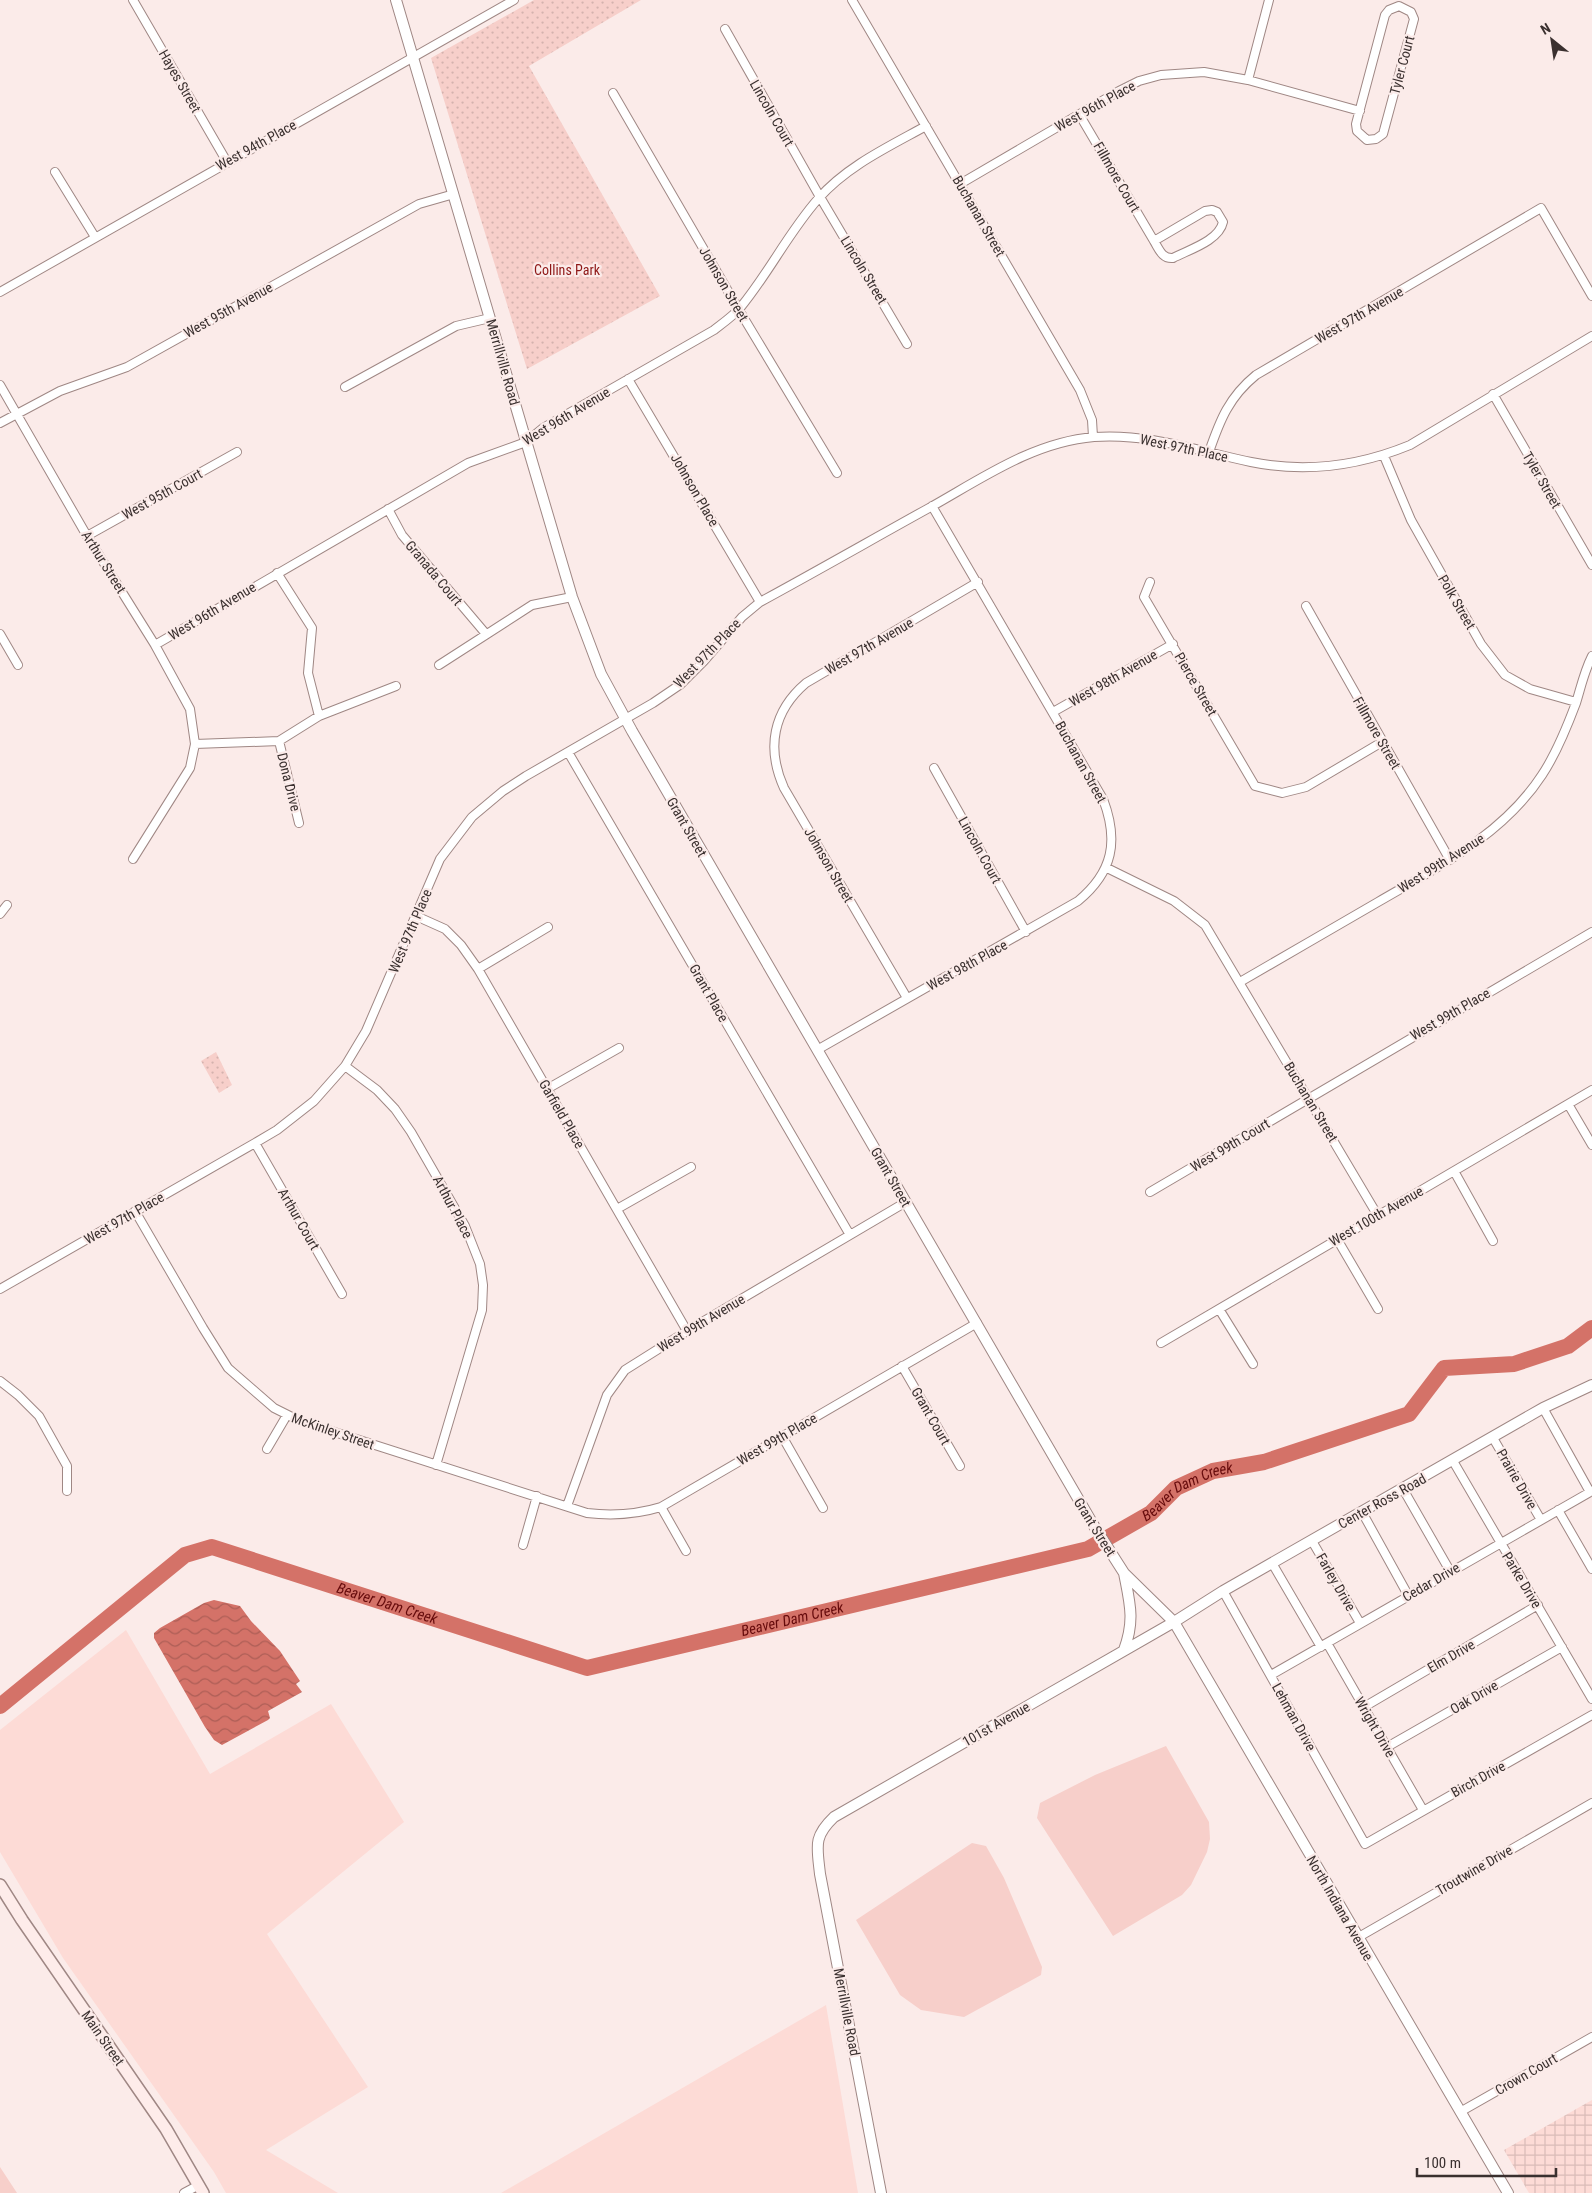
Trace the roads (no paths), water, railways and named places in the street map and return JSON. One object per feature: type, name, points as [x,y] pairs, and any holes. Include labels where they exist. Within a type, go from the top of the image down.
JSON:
[{"type":"main road","name":"Main Street","points":[[0,1885],[166,2129],[201,2189]]},
{"type":"street","name":"Hayes Street","points":[[133,0],[227,162]]},
{"type":"street","name":"Merrillville Road","points":[[396,0],[572,597],[601,674],[625,719]]},
{"type":"street","name":"West 94th Place","points":[[0,292],[514,0]]},
{"type":"street","name":"Buchanan Street","points":[[852,0],[1080,390],[1092,420],[1093,437]]},
{"type":"street","points":[[1248,80],[1269,0]]},
{"type":"street","name":"Tyler Court","points":[[1399,6],[1406,8],[1411,12],[1414,20],[1383,134],[1376,139],[1367,140],[1357,131],[1356,124],[1360,111],[1385,15],[1390,10],[1399,6]]},
{"type":"street","name":"Lincoln Court","points":[[725,30],[820,197]]},
{"type":"street","name":"West 96th Place","points":[[960,184],[1120,91],[1139,81],[1161,75],[1204,72],[1248,80],[1360,111]]},
{"type":"street","name":"Johnson Street","points":[[613,93],[739,310],[837,473]]},
{"type":"street","name":"Fillmore Court","points":[[1079,114],[1162,255],[1167,259],[1173,258],[1216,234],[1222,228],[1223,222],[1218,212],[1206,211],[1154,241]]},
{"type":"street","name":"West 96th Avenue","points":[[155,645],[468,463],[526,442],[543,428],[714,330],[739,310],[762,279],[787,238],[820,197],[852,168],[926,126]]},
{"type":"street","points":[[56,172],[95,237]]},
{"type":"street","name":"West 95th Avenue","points":[[0,423],[60,391],[127,367],[419,204],[454,194]]},
{"type":"street","name":"Lincoln Street","points":[[820,197],[907,344]]},
{"type":"street","name":"West 97th Avenue","points":[[1209,452],[1217,427],[1228,405],[1241,388],[1256,375],[1541,208],[1592,296]]},
{"type":"street","points":[[345,388],[456,326],[490,318]]},
{"type":"street","name":"West 97th Place","points":[[0,1289],[277,1130],[314,1101],[345,1066],[366,1030],[440,859],[472,817],[503,791],[680,684],[704,661],[742,617],[760,602],[1023,455],[1047,446],[1093,437],[1123,436],[1157,440],[1252,463],[1290,468],[1331,467],[1384,456],[1410,445],[1492,394],[1592,336]]},
{"type":"street","name":"Johnson Place","points":[[628,379],[760,602]]},
{"type":"street","name":"Arthur Street","points":[[0,385],[87,536],[155,645],[190,709],[195,744]]},
{"type":"street","name":"Tyler Street","points":[[1492,394],[1592,565]]},
{"type":"street","name":"West 95th Court","points":[[87,536],[236,452]]},
{"type":"street","name":"Polk Street","points":[[1384,456],[1411,520],[1481,644],[1505,675],[1530,689],[1576,702]]},
{"type":"street","name":"Buchanan Street","points":[[932,506],[1103,798],[1110,816],[1112,838],[1107,868],[1174,901],[1205,925],[1378,1216]]},
{"type":"street","name":"Granada Court","points":[[388,509],[402,535],[486,634]]},
{"type":"street","points":[[276,573],[312,628],[308,673],[319,716]]},
{"type":"street","name":"West 97th Avenue","points":[[777,726],[784,707],[793,694],[806,683],[978,582]]},
{"type":"street","name":"Pierce Street","points":[[1150,582],[1144,597],[1255,786],[1282,793],[1306,787],[1382,742]]},
{"type":"street","points":[[440,665],[532,605],[572,597]]},
{"type":"street","name":"Fillmore Street","points":[[1306,606],[1450,860]]},
{"type":"street","points":[[0,634],[18,665]]},
{"type":"street","name":"West 98th Avenue","points":[[1053,712],[1173,644]]},
{"type":"street","name":"West 99th Avenue","points":[[1240,982],[1450,860],[1487,834],[1518,807],[1542,774],[1576,702],[1584,672],[1592,656]]},
{"type":"street","points":[[133,859],[190,768],[195,744],[279,741],[319,716],[396,686]]},
{"type":"street","name":"Grant Street","points":[[625,719],[1109,1551],[1124,1573],[1174,1622]]},
{"type":"street","name":"Johnson Street","points":[[777,726],[774,752],[775,765],[784,788],[908,998]]},
{"type":"street","name":"Dona Drive","points":[[279,741],[300,824]]},
{"type":"street","name":"Grant Place","points":[[568,752],[850,1235]]},
{"type":"street","name":"Lincoln Court","points":[[934,768],[1026,932]]},
{"type":"street","name":"West 98th Place","points":[[818,1050],[1078,901],[1093,889],[1107,868]]},
{"type":"street","points":[[0,914],[7,905]]},
{"type":"street","name":"Garfield Place","points":[[416,916],[445,929],[461,944],[478,969],[687,1331]]},
{"type":"street","points":[[478,969],[548,927]]},
{"type":"street","name":"West 99th Place","points":[[1309,1098],[1592,932]]},
{"type":"street","points":[[547,1090],[619,1048]]},
{"type":"street","name":"Arthur Place","points":[[345,1066],[377,1090],[395,1109],[411,1132],[465,1226],[480,1264],[483,1285],[482,1310],[436,1465]]},
{"type":"street","name":"West 100th Avenue","points":[[1161,1343],[1592,1090]]},
{"type":"street","name":"West 99th Court","points":[[1150,1192],[1309,1098]]},
{"type":"street","points":[[1568,1104],[1592,1145]]},
{"type":"street","name":"Arthur Court","points":[[255,1143],[342,1294]]},
{"type":"street","points":[[617,1209],[691,1167]]},
{"type":"street","points":[[1454,1171],[1493,1241]]},
{"type":"street","name":"West 99th Avenue","points":[[567,1506],[607,1395],[625,1370],[687,1331],[906,1202]]},
{"type":"street","name":"McKinley Street","points":[[135,1211],[202,1328],[228,1368],[274,1408],[286,1415],[567,1506]]},
{"type":"street","points":[[1337,1240],[1378,1309]]},
{"type":"street","points":[[1219,1309],[1253,1364]]},
{"type":"street","name":"West 99th Place","points":[[567,1506],[587,1513],[611,1516],[640,1513],[661,1506],[977,1323]]},
{"type":"street","name":"Grant Court","points":[[902,1366],[960,1466]]},
{"type":"street","points":[[0,1381],[24,1400],[39,1416],[67,1466],[67,1491]]},
{"type":"street","name":"Center Ross Road","points":[[1174,1622],[1223,1591],[1543,1408],[1592,1385]]},
{"type":"street","points":[[1543,1408],[1591,1492]]},
{"type":"street","points":[[268,1449],[286,1415]]},
{"type":"street","points":[[782,1436],[823,1508]]},
{"type":"street","name":"Prairie Drive","points":[[1493,1438],[1541,1520]]},
{"type":"street","name":"Parke Drive","points":[[1453,1461],[1592,1699]]},
{"type":"street","points":[[1404,1489],[1450,1571]]},
{"type":"street","name":"Cedar Drive","points":[[1271,1675],[1591,1492]]},
{"type":"street","points":[[523,1545],[537,1496]]},
{"type":"street","points":[[661,1506],[686,1551]]},
{"type":"street","name":"Prairie Drive","points":[[1558,1510],[1592,1569]]},
{"type":"street","points":[[1362,1512],[1408,1595]]},
{"type":"street","name":"Farley Drive","points":[[1312,1541],[1360,1623]]},
{"type":"street","name":"Wright Drive","points":[[1272,1563],[1364,1707],[1423,1810]]},
{"type":"street","points":[[1124,1573],[1131,1610],[1131,1632],[1124,1650]]},
{"type":"street","name":"Lehman Drive","points":[[1223,1591],[1365,1844]]},
{"type":"street","name":"Elm Drive","points":[[1364,1707],[1538,1606]]},
{"type":"street","name":"101st Avenue","points":[[820,1830],[834,1817],[1174,1622]]},
{"type":"street","name":"North Indiana Avenue","points":[[1174,1622],[1357,1938],[1508,2193]]},
{"type":"street","name":"Oak Drive","points":[[1387,1747],[1562,1646]]},
{"type":"street","name":"Birch Drive","points":[[1365,1844],[1592,1715]]},
{"type":"street","name":"Troutwine Drive","points":[[1357,1938],[1592,1803]]},
{"type":"street","name":"Merrillville Road","points":[[820,1830],[817,1849],[820,1874],[881,2193]]},
{"type":"street","name":"Crown Court","points":[[1460,2112],[1592,2037]]},
{"type":"street","points":[[184,2193],[201,2189]]},
{"type":"water","points":[[214,1600],[240,1606],[251,1621],[280,1651],[300,1681],[296,1684],[302,1692],[268,1711],[270,1718],[268,1720],[222,1745],[214,1740],[205,1727],[154,1638],[154,1633],[160,1628],[204,1603]]},
{"type":"waterway","name":"Beaver Dam Creek","points":[[0,1706],[185,1555],[212,1547],[587,1668],[1088,1549],[1151,1513],[1176,1488],[1213,1471],[1264,1462],[1409,1414],[1444,1368],[1514,1364],[1568,1346],[1592,1328]]},
{"type":"park label","name":"Collins Park","points":[[567,270]]}]
